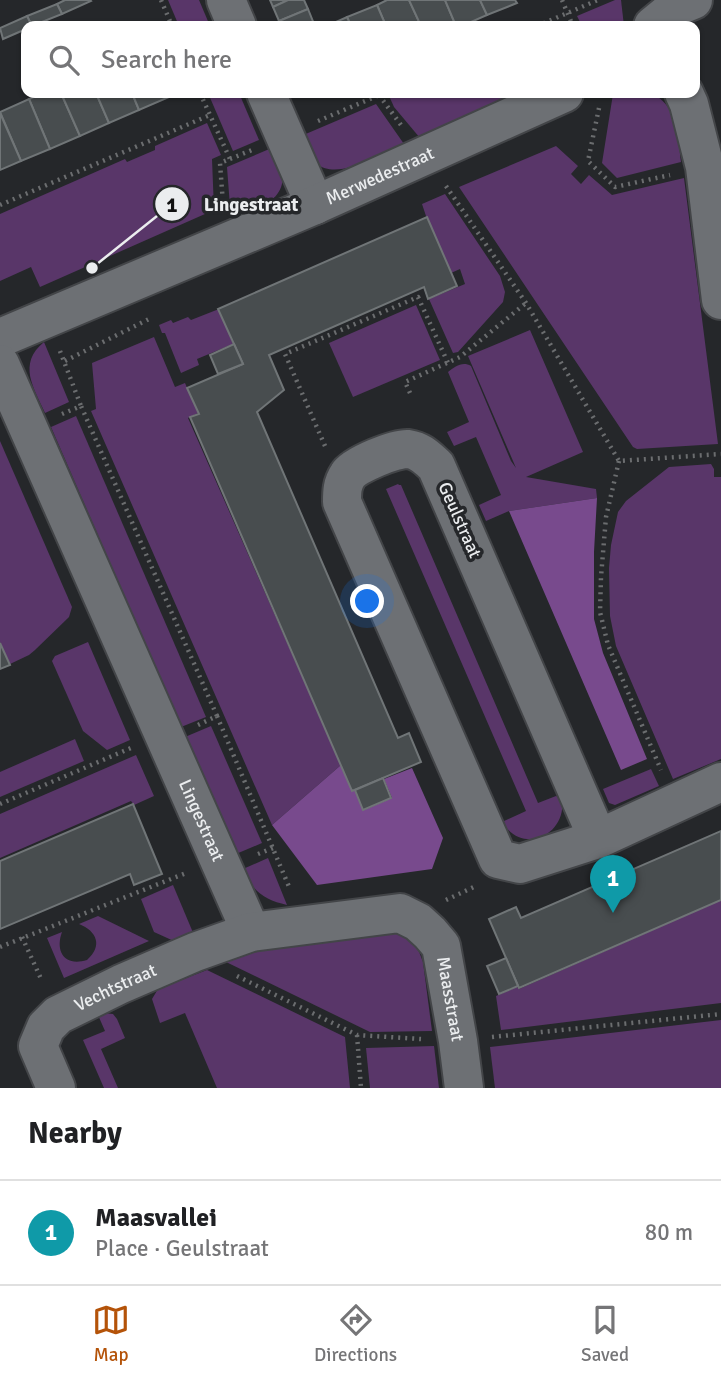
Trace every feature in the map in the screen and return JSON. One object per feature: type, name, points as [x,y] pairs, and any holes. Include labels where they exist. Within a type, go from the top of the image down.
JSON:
[{"type":"street","points":[[226,0],[235,21]]},
{"type":"street","points":[[639,0],[650,21]]},
{"type":"street","points":[[658,21],[676,7],[693,0]]},
{"type":"street","points":[[268,98],[315,205]]},
{"type":"street","name":"Merwedestraat","points":[[0,338],[315,205],[553,98]]},
{"type":"street","points":[[686,98],[705,167],[721,300]]},
{"type":"street","name":"Lingestraat","points":[[0,364],[251,932]]},
{"type":"street","name":"Geulstraat","points":[[349,472],[382,456],[405,449],[421,453],[436,466],[598,839]]},
{"type":"street","points":[[349,472],[342,488],[342,502],[498,859],[520,864],[598,839],[721,782]]},
{"type":"street","points":[[251,932],[400,913],[418,922]]},
{"type":"street","name":"Maasstraat","points":[[418,922],[441,946],[464,1088]]},
{"type":"street","name":"Vechtstraat","points":[[56,1088],[38,1046],[46,1027],[58,1014],[183,957],[251,932]]},
{"type":"path","points":[[161,0],[170,21]]},
{"type":"path","points":[[562,0],[571,21]]},
{"type":"path","points":[[549,21],[598,0]]},
{"type":"path","points":[[202,98],[230,159],[220,163],[225,243]]},
{"type":"path","points":[[381,98],[526,303],[619,461],[606,517],[600,612],[608,645],[675,803]]},
{"type":"path","points":[[601,101],[588,161],[615,187],[705,167]]},
{"type":"path","points":[[0,205],[210,115]]},
{"type":"path","points":[[349,472],[331,461],[285,354],[418,297],[448,363]]},
{"type":"path","points":[[410,393],[405,382],[460,357],[526,303]]},
{"type":"path","points":[[65,361],[156,315]]},
{"type":"path","points":[[29,430],[81,406],[217,716]]},
{"type":"path","points":[[619,461],[721,454]]},
{"type":"path","points":[[0,947],[202,866],[223,867],[273,848]]},
{"type":"path","points":[[418,922],[434,905],[463,894],[486,881],[498,859]]},
{"type":"path","points":[[22,937],[58,1014]]},
{"type":"path","points":[[357,1035],[361,1088]]},
{"type":"shaded area","points":[[168,0],[199,0],[208,21],[177,21]]},
{"type":"shaded area","points":[[621,0],[623,21],[580,21],[577,16]]},
{"type":"shaded area","points":[[210,98],[241,98],[259,140],[233,151]]},
{"type":"shaded area","points":[[390,98],[511,98],[420,138],[394,107]]},
{"type":"shaded area","points":[[612,98],[659,98],[666,104],[675,122],[681,162],[617,178],[602,163]]},
{"type":"shaded area","points":[[376,104],[404,144],[348,168],[326,168],[314,161],[301,136]]},
{"type":"shaded area","points":[[207,123],[221,155],[212,159],[214,210],[40,287],[31,267],[0,281],[0,214],[125,159],[127,162],[155,150],[155,146]]},
{"type":"shaded area","points":[[556,146],[578,166],[571,174],[581,184],[589,175],[612,195],[684,178],[718,444],[637,449],[633,447],[459,187]]},
{"type":"shaded area","points":[[274,147],[282,174],[279,192],[266,204],[231,220],[227,167]]},
{"type":"shaded area","points":[[445,194],[500,276],[505,292],[503,302],[458,352],[453,353],[429,299],[465,284],[460,269],[451,273],[422,204]]},
{"type":"shaded area","points":[[416,305],[440,360],[353,397],[329,343]]},
{"type":"shaded area","points":[[219,309],[233,344],[197,359],[199,365],[181,373],[165,333],[162,333],[159,325],[188,317],[191,320]]},
{"type":"shaded area","points":[[530,330],[583,452],[526,477],[596,489],[597,498],[509,511],[486,521],[479,505],[501,495],[476,437],[454,446],[447,432],[469,422],[448,372],[462,364],[471,366],[516,468],[468,356]]},
{"type":"shaded area","points":[[154,337],[175,387],[185,383],[198,413],[188,418],[341,765],[272,825],[91,411],[96,409],[92,363]]},
{"type":"shaded area","points":[[44,342],[69,402],[45,413],[30,376],[31,359]]},
{"type":"shaded area","points":[[76,416],[206,717],[181,727],[51,427]]},
{"type":"shaded area","points":[[0,441],[72,607],[69,617],[35,650],[10,664],[0,642]]},
{"type":"shaded area","points":[[711,464],[714,477],[721,477],[721,759],[673,779],[616,646],[610,616],[611,545],[618,512],[626,501],[669,467]]},
{"type":"shaded area","points":[[401,485],[538,803],[556,796],[562,799],[562,812],[558,823],[542,837],[521,838],[502,822],[526,811],[386,489]]},
{"type":"shaded area","points":[[597,498],[594,619],[603,653],[647,759],[621,770],[509,511]]},
{"type":"shaded area","points":[[88,642],[130,740],[107,750],[83,731],[52,661],[55,656]]},
{"type":"shaded area","points":[[211,726],[262,843],[236,854],[185,737]]},
{"type":"shaded area","points":[[75,739],[84,761],[0,797],[0,772]]},
{"type":"shaded area","points":[[136,755],[154,796],[134,805],[131,801],[0,858],[0,814]]},
{"type":"shaded area","points":[[341,765],[364,810],[392,798],[384,779],[412,768],[443,838],[432,869],[317,885],[272,825]]},
{"type":"shaded area","points":[[651,769],[659,786],[615,805],[609,803],[603,789]]},
{"type":"shaded area","points":[[268,858],[287,905],[260,893],[250,883],[243,869]]},
{"type":"shaded area","points":[[173,885],[194,935],[176,942],[154,932],[141,899]]},
{"type":"shaded area","points":[[721,900],[721,1003],[501,1030],[496,996],[517,987],[519,989]]},
{"type":"shaded area","points":[[98,916],[149,941],[64,978],[47,938],[62,932],[60,945],[63,956],[72,961],[87,960],[95,949],[96,939],[79,924]]},
{"type":"shaded area","points":[[382,931],[398,933],[418,949],[423,962],[432,1031],[370,1032],[224,961],[252,951]]},
{"type":"shaded area","points":[[207,970],[345,1037],[350,1088],[217,1088],[185,1013],[160,1023],[152,999],[158,989]]},
{"type":"shaded area","points":[[113,1014],[125,1038],[101,1049],[118,1088],[104,1088],[83,1040],[105,1031],[98,1015]]},
{"type":"shaded area","points":[[721,1020],[721,1088],[495,1088],[490,1047]]},
{"type":"shaded area","points":[[434,1046],[439,1088],[370,1088],[366,1048]]},
{"type":"building","points":[[65,0],[91,1],[62,14],[57,4]]},
{"type":"building","points":[[270,0],[288,0],[273,7]]},
{"type":"building","points":[[288,0],[304,0],[308,9],[279,21],[273,7]]},
{"type":"building","points":[[387,0],[409,0],[419,21],[384,21],[377,5]]},
{"type":"building","points":[[409,0],[445,0],[454,21],[419,21]]},
{"type":"building","points":[[445,0],[480,0],[487,15],[473,21],[454,21]]},
{"type":"building","points":[[480,0],[515,0],[517,3],[487,15]]},
{"type":"building","points":[[57,4],[62,14],[44,21],[30,21],[27,16]]},
{"type":"building","points":[[377,5],[384,21],[349,21],[347,17]]},
{"type":"building","points":[[308,9],[313,21],[279,21]]},
{"type":"building","points":[[27,16],[30,21],[21,21],[21,31],[3,39],[0,28]]},
{"type":"building","points":[[63,98],[80,136],[50,149],[29,99]]},
{"type":"building","points":[[63,98],[98,98],[109,123],[80,136]]},
{"type":"building","points":[[98,98],[134,98],[139,110],[109,123]]},
{"type":"building","points":[[134,98],[167,98],[139,110]]},
{"type":"building","points":[[29,99],[50,149],[21,161],[0,112]]},
{"type":"building","points":[[0,113],[21,161],[0,170]]},
{"type":"building","points":[[427,217],[457,286],[428,299],[424,287],[269,355],[284,390],[257,412],[398,738],[409,733],[421,762],[352,791],[190,417],[199,414],[187,388],[243,364],[218,309]]},
{"type":"building","points":[[234,344],[243,364],[218,374],[210,355]]},
{"type":"building","points":[[0,643],[10,665],[0,669]]},
{"type":"building","points":[[383,778],[391,798],[363,810],[355,790]]},
{"type":"building","points":[[133,804],[162,874],[134,885],[130,874],[0,929],[0,861]]},
{"type":"building","points":[[721,831],[721,900],[519,988],[489,919],[516,907],[521,918]]},
{"type":"building","points":[[506,958],[518,986],[499,994],[487,966]]},
{"type":"place","name":"Lingestraat","points":[[92,268]]},
{"type":"place","name":"Maasvallei","points":[[613,913]]}]
